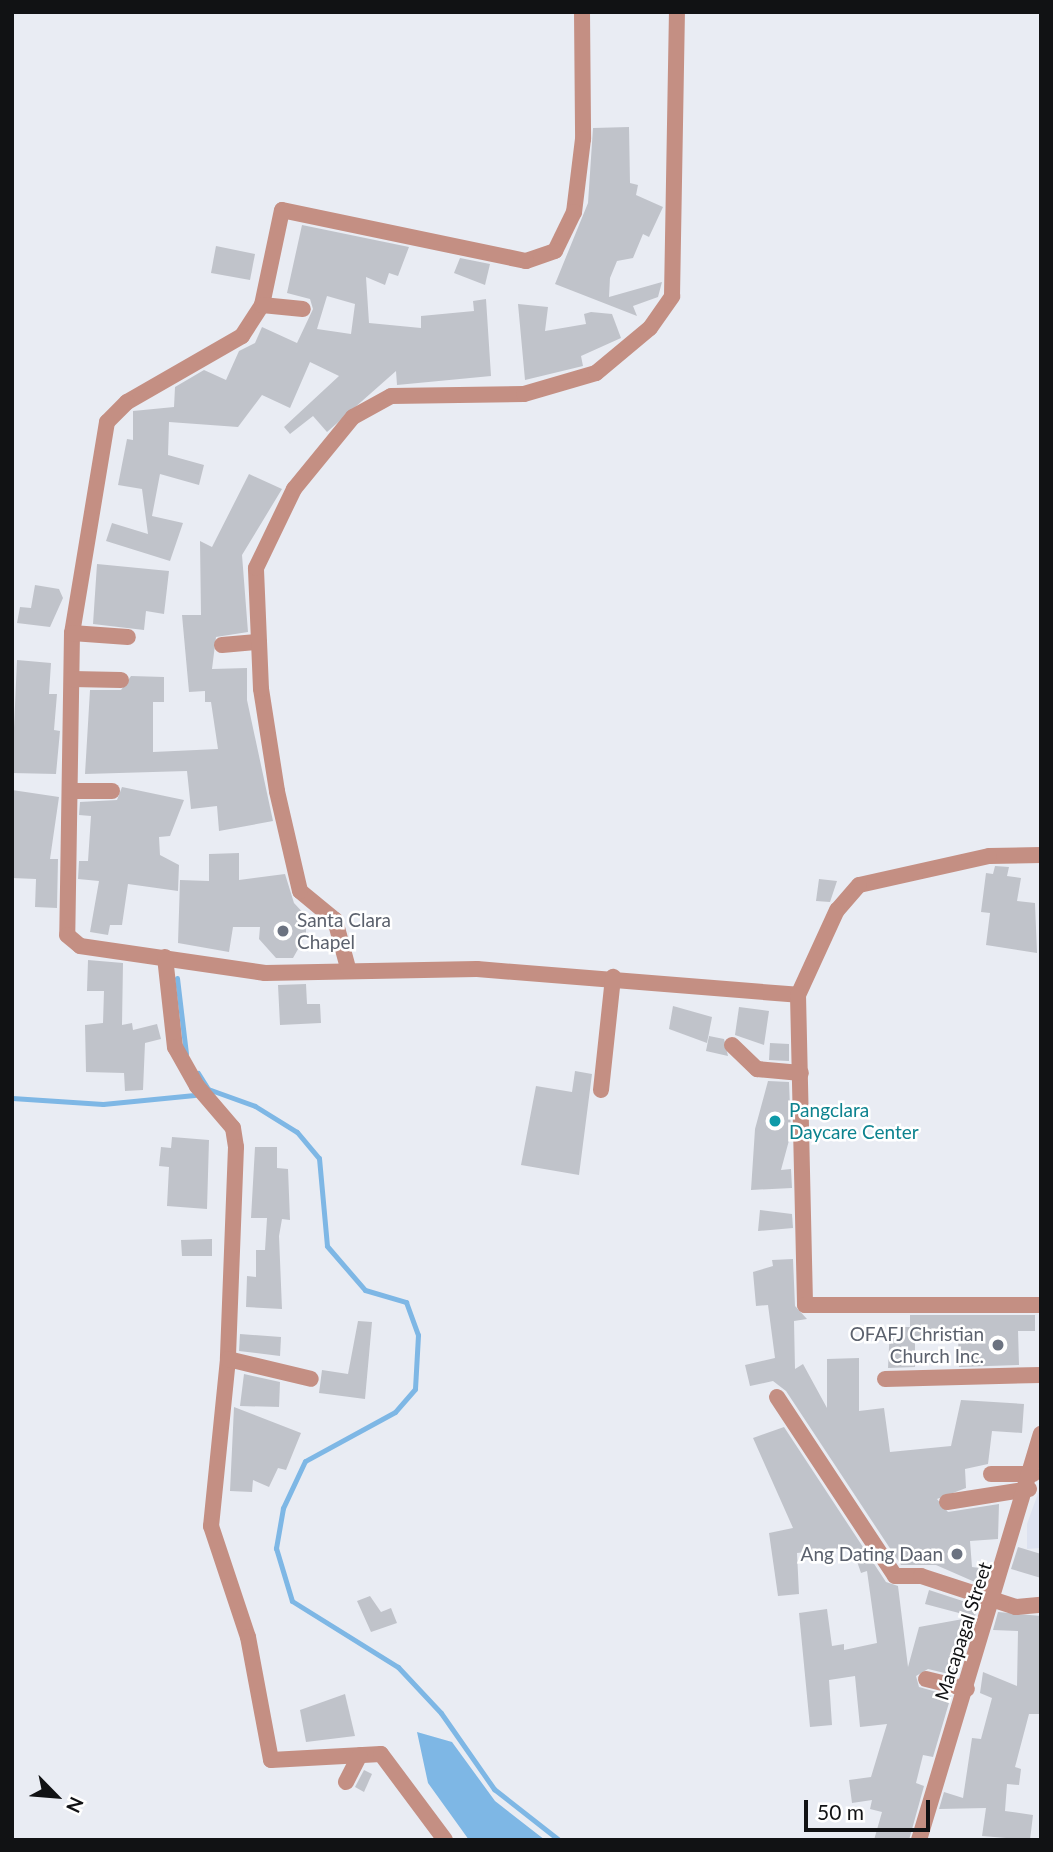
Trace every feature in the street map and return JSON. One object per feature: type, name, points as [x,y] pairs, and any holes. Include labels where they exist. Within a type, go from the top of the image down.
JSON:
[{"type":"street","points":[[582,12],[583,139],[574,212],[555,251],[526,261],[282,210],[262,305],[242,336],[127,402],[107,422],[72,633],[72,791],[67,935],[80,946],[265,973],[348,968],[613,977],[798,995]]},
{"type":"street","points":[[348,968],[335,920],[300,891],[276,791],[259,642],[256,568],[294,488],[353,417],[391,396],[524,394],[596,373],[650,328],[672,296],[677,12]]},
{"type":"street","points":[[262,305],[303,309]]},
{"type":"street","points":[[72,633],[128,637]]},
{"type":"street","points":[[222,645],[259,642]]},
{"type":"street","points":[[72,678],[121,680]]},
{"type":"street","points":[[72,791],[112,791]]},
{"type":"street","points":[[1041,855],[989,856],[859,885],[837,910],[798,995],[805,1305],[1041,1305]]},
{"type":"street","points":[[165,957],[175,1047],[197,1086],[233,1128],[236,1147],[228,1359],[211,1526],[248,1637],[271,1760],[381,1754],[445,1840]]},
{"type":"street","points":[[601,1090],[613,977]]},
{"type":"street","points":[[732,1045],[757,1069],[801,1073]]},
{"type":"street","points":[[228,1359],[311,1379]]},
{"type":"street","points":[[885,1380],[1041,1375]]},
{"type":"street","points":[[777,1397],[895,1576],[921,1576],[997,1596],[1016,1607],[1041,1605]]},
{"type":"street","name":"Macapagal Street","points":[[919,1840],[997,1596],[1031,1482],[1041,1434]]},
{"type":"street","points":[[990,1474],[1031,1482]]},
{"type":"street","points":[[947,1502],[1031,1482]]},
{"type":"street","points":[[926,1679],[967,1689]]},
{"type":"street","points":[[346,1782],[359,1755]]},
{"type":"shaded area","points":[[1041,1485],[1041,1548],[1027,1549],[1027,1524]]},
{"type":"water","points":[[417,1732],[452,1742],[495,1801],[545,1840],[469,1840],[428,1783]]},
{"type":"building","points":[[629,127],[630,183],[638,185],[636,195],[663,207],[649,237],[643,234],[633,258],[617,261],[610,278],[609,297],[662,282],[658,297],[633,306],[637,316],[555,284],[588,203],[593,128]]},
{"type":"building","points":[[302,225],[409,247],[398,276],[389,273],[385,285],[366,277],[369,323],[421,328],[421,316],[474,311],[473,301],[486,299],[491,376],[397,385],[396,371],[327,432],[313,416],[290,434],[284,427],[339,376],[310,362],[290,408],[262,395],[238,427],[169,422],[168,455],[204,465],[199,485],[160,474],[152,516],[183,523],[170,561],[106,541],[112,523],[148,534],[142,489],[118,485],[127,439],[133,440],[133,411],[174,407],[175,387],[204,370],[226,380],[239,351],[255,343],[262,327],[297,343],[313,309],[310,299],[287,293]],"holes":[[[327,296],[355,304],[351,334],[317,329]]]},
{"type":"building","points":[[216,246],[255,254],[250,280],[211,273]]},
{"type":"building","points":[[460,258],[490,264],[485,285],[454,273]]},
{"type":"building","points":[[518,304],[548,307],[545,331],[586,324],[584,314],[591,312],[612,314],[621,338],[581,356],[583,366],[525,380]]},
{"type":"building","points":[[249,474],[282,489],[242,555],[248,632],[216,637],[212,669],[247,668],[247,700],[273,821],[219,831],[217,806],[191,809],[187,771],[85,774],[90,690],[121,690],[131,676],[164,677],[164,702],[153,702],[153,752],[218,749],[211,702],[205,702],[205,691],[189,692],[182,615],[201,615],[200,541],[212,547]]},
{"type":"building","points":[[97,564],[169,571],[164,614],[146,611],[144,630],[93,624]]},
{"type":"building","points":[[35,585],[59,589],[63,598],[50,627],[17,623],[20,607],[31,608]]},
{"type":"building","points":[[17,660],[51,663],[49,694],[57,694],[54,730],[60,731],[56,774],[12,773]]},
{"type":"building","points":[[122,787],[184,800],[170,836],[159,837],[160,855],[179,865],[178,891],[128,884],[122,925],[110,925],[108,935],[90,932],[99,881],[78,879],[79,861],[88,861],[91,816],[79,815],[80,802],[117,800]]},
{"type":"building","points":[[12,790],[59,797],[50,859],[58,859],[57,908],[35,907],[36,879],[12,878]]},
{"type":"building","points":[[239,853],[239,880],[285,874],[294,903],[306,916],[306,935],[293,958],[276,958],[259,939],[260,927],[233,927],[229,952],[178,943],[180,880],[209,881],[209,854]]},
{"type":"building","points":[[995,866],[1009,867],[1007,876],[1021,878],[1017,901],[1035,903],[1037,953],[986,945],[990,913],[981,912],[986,873],[993,874]]},
{"type":"building","points":[[819,879],[837,881],[830,902],[816,901]]},
{"type":"building","points":[[88,960],[123,963],[122,1025],[132,1023],[133,1030],[157,1024],[161,1039],[145,1043],[143,1090],[125,1091],[124,1073],[86,1072],[85,1025],[103,1023],[104,991],[87,991]]},
{"type":"building","points":[[306,984],[307,1004],[320,1004],[321,1023],[280,1025],[278,985]]},
{"type":"building","points":[[673,1006],[712,1017],[707,1043],[669,1029]]},
{"type":"building","points":[[739,1007],[769,1011],[764,1045],[735,1035]]},
{"type":"building","points":[[709,1036],[724,1039],[728,1056],[706,1051]]},
{"type":"building","points":[[770,1043],[789,1044],[789,1061],[769,1060]]},
{"type":"building","points":[[575,1071],[592,1074],[579,1175],[521,1165],[536,1086],[572,1092]]},
{"type":"building","points":[[768,1081],[789,1082],[791,1133],[781,1170],[791,1169],[792,1188],[751,1190],[755,1129]]},
{"type":"building","points":[[172,1137],[209,1140],[207,1209],[167,1206],[169,1167],[159,1166],[161,1147],[171,1148]]},
{"type":"building","points":[[255,1147],[277,1147],[277,1168],[288,1169],[290,1220],[282,1219],[279,1236],[282,1309],[246,1307],[247,1276],[256,1277],[256,1250],[265,1250],[267,1218],[251,1218]]},
{"type":"building","points":[[760,1210],[792,1214],[793,1228],[758,1231]]},
{"type":"building","points":[[212,1239],[212,1256],[182,1256],[181,1240]]},
{"type":"building","points":[[793,1259],[795,1306],[807,1319],[794,1321],[795,1369],[803,1364],[827,1408],[827,1359],[859,1358],[859,1411],[884,1408],[890,1452],[951,1446],[961,1400],[1024,1404],[1022,1433],[992,1431],[988,1464],[965,1469],[966,1488],[937,1499],[948,1512],[999,1504],[998,1539],[970,1541],[972,1567],[988,1569],[984,1586],[936,1565],[901,1565],[786,1391],[773,1381],[750,1386],[745,1365],[775,1358],[768,1305],[756,1306],[753,1272],[773,1266],[772,1260]]},
{"type":"building","name":"OFAFJ Christian Church Inc.","points":[[910,1315],[1035,1315],[1035,1331],[1018,1331],[1019,1365],[959,1367],[958,1337],[915,1336],[915,1367],[888,1368],[890,1327],[910,1327]]},
{"type":"building","points":[[358,1321],[372,1322],[365,1399],[319,1393],[322,1370],[348,1374]]},
{"type":"building","points":[[240,1334],[281,1337],[280,1356],[239,1351]]},
{"type":"building","points":[[244,1374],[280,1382],[279,1407],[240,1406]]},
{"type":"building","points":[[234,1407],[301,1433],[286,1470],[278,1468],[269,1487],[253,1480],[252,1492],[230,1491]]},
{"type":"building","points":[[784,1427],[886,1582],[898,1586],[908,1667],[919,1627],[974,1617],[925,1604],[929,1590],[978,1606],[957,1676],[928,1669],[916,1676],[919,1687],[951,1696],[933,1757],[923,1755],[916,1783],[924,1786],[909,1840],[874,1840],[882,1812],[870,1809],[872,1800],[852,1803],[849,1780],[871,1777],[887,1724],[860,1727],[855,1676],[829,1680],[832,1725],[810,1727],[799,1613],[827,1609],[832,1646],[844,1644],[844,1650],[877,1643],[867,1571],[861,1573],[852,1547],[797,1553],[799,1594],[778,1596],[769,1533],[793,1528],[753,1438]]},
{"type":"building","points":[[1018,1547],[1041,1554],[1041,1578],[1011,1569]]},
{"type":"building","points":[[370,1596],[381,1612],[391,1608],[397,1623],[371,1632],[357,1601]]},
{"type":"building","points":[[998,1612],[1041,1616],[1041,1714],[1029,1714],[1015,1767],[1021,1769],[1019,1785],[1007,1784],[1005,1811],[1033,1815],[1030,1840],[982,1836],[986,1808],[939,1809],[944,1792],[963,1798],[972,1738],[981,1739],[992,1698],[980,1693],[983,1672],[1017,1686],[1018,1631],[993,1630]]},
{"type":"building","points":[[345,1694],[355,1736],[306,1742],[300,1710]]},
{"type":"building","points":[[364,1770],[372,1774],[364,1792],[355,1787]]},
{"type":"waterway","points":[[177,978],[186,1053]]},
{"type":"waterway","points":[[198,1073],[208,1089],[255,1106],[297,1132],[319,1158],[327,1246],[365,1290],[406,1302],[418,1335],[415,1389],[395,1412],[305,1461],[283,1508],[276,1548],[292,1601],[398,1667],[441,1713],[494,1789],[559,1840]]},
{"type":"waterway","points":[[12,1098],[103,1104],[195,1095]]},
{"type":"place","name":"Santa Clara Chapel","points":[[283,931]]},
{"type":"place","name":"Pangclara Daycare Center","points":[[775,1121]]},
{"type":"place","name":"OFAFJ Christian Church Inc.","points":[[998,1345]]},
{"type":"place","name":"Ang Dating Daan","points":[[957,1554]]}]
